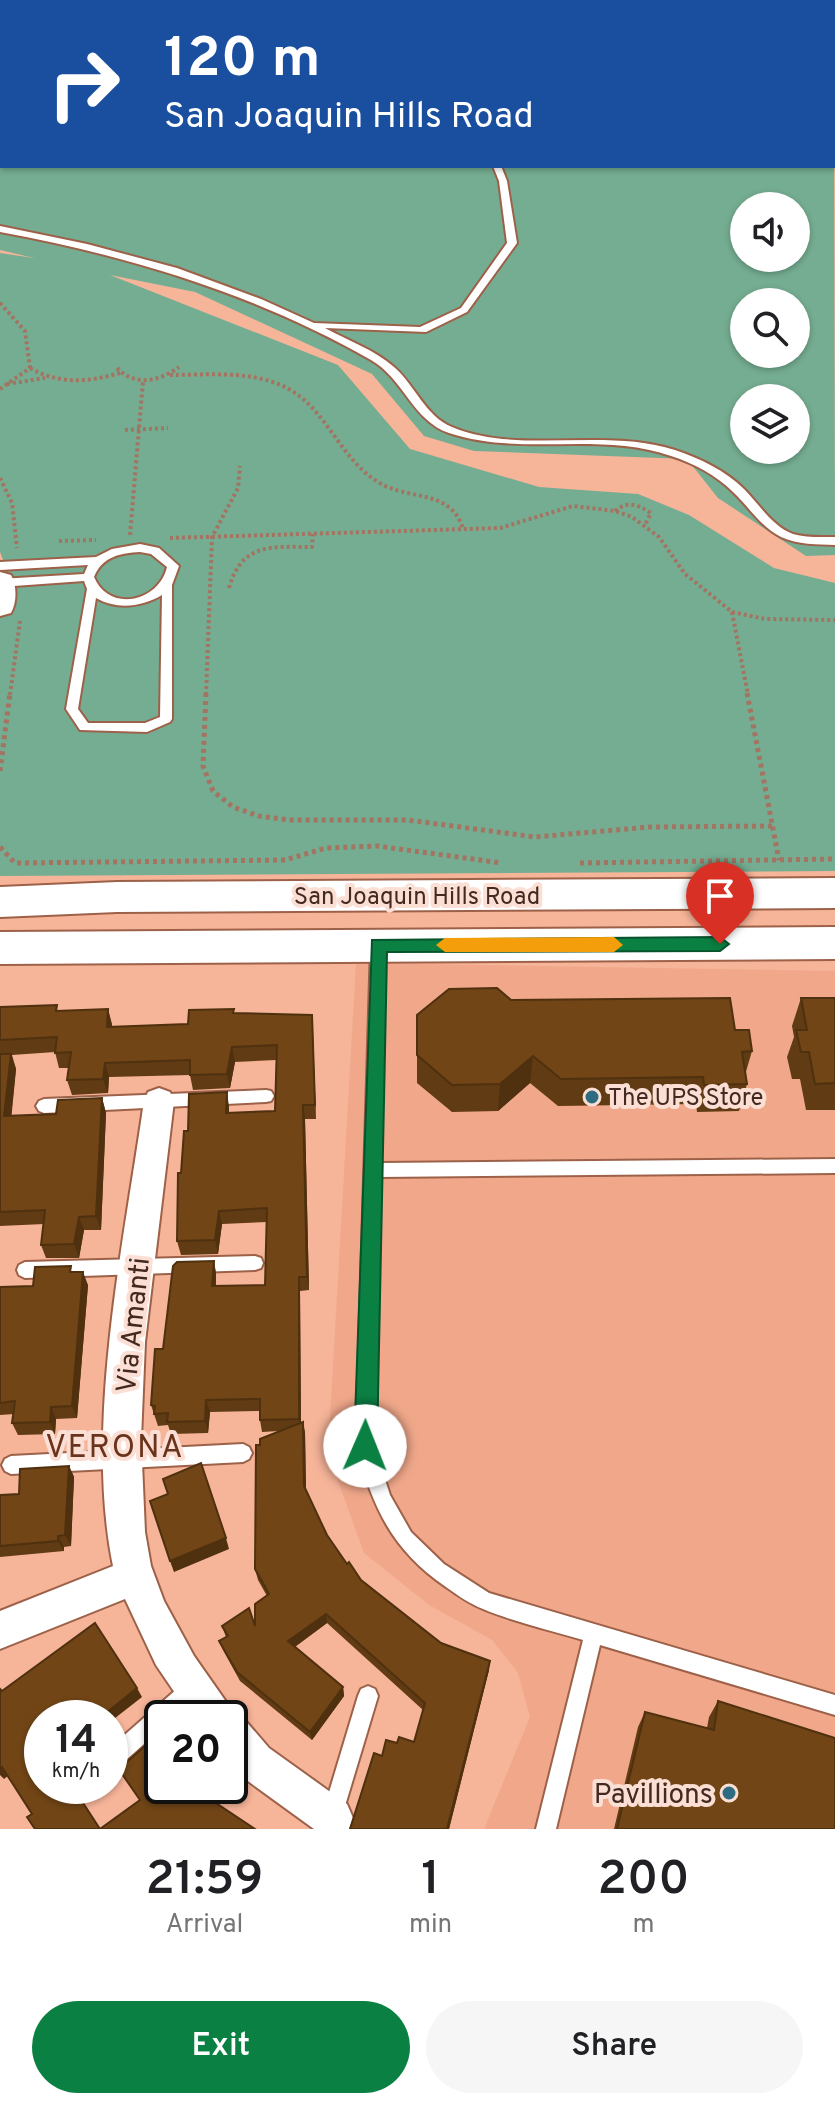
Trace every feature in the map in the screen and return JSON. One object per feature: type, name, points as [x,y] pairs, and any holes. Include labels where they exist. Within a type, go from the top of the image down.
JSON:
[{"type":"main road","name":"San Joaquin Hills Road","points":[[0,902],[117,897],[835,893]]},
{"type":"main road","name":"San Joaquin Hills Road","points":[[0,948],[835,943]]},
{"type":"street","points":[[0,583],[0,606]]},
{"type":"street","name":"Via Amanti","points":[[159,1101],[127,1356],[122,1459],[135,1576],[161,1634],[204,1700]]},
{"type":"street","points":[[0,1630],[135,1576]]},
{"type":"street","points":[[248,1754],[330,1824]]},
{"type":"lane","points":[[313,325],[422,330],[464,310],[512,243],[503,181],[498,168]]},
{"type":"lane","points":[[0,229],[56,239],[171,269],[313,325],[387,366],[425,413],[445,428],[476,438],[538,443],[580,441],[668,451],[713,470],[782,534],[835,541]]},
{"type":"lane","points":[[0,566],[97,561],[124,549],[155,551],[173,566],[174,577],[168,587],[166,719],[147,728],[84,727],[72,709],[90,584],[97,561]]},
{"type":"lane","points":[[0,583],[90,584],[104,598],[138,602],[168,587]]},
{"type":"lane","points":[[378,945],[375,1170],[365,1446],[374,1482],[408,1547],[442,1577],[485,1601],[835,1705]]},
{"type":"lane","points":[[44,1106],[266,1096]]},
{"type":"lane","points":[[375,1170],[835,1166]]},
{"type":"lane","points":[[25,1270],[255,1263]]},
{"type":"lane","points":[[11,1465],[243,1453]]},
{"type":"lane","points":[[546,1829],[594,1632]]},
{"type":"lane","points":[[128,1745],[194,1687]]},
{"type":"lane","points":[[330,1824],[368,1696]]},
{"type":"path","points":[[0,303],[24,326],[31,346],[30,368]]},
{"type":"path","points":[[170,375],[179,367]]},
{"type":"path","points":[[30,368],[51,378]]},
{"type":"path","points":[[0,389],[30,368]]},
{"type":"path","points":[[117,368],[120,373]]},
{"type":"path","points":[[7,384],[51,378],[82,382],[120,373],[143,381],[170,375],[263,380],[296,393],[319,412],[335,443],[360,469],[381,484],[451,504],[462,519],[463,529]]},
{"type":"path","points":[[143,381],[130,539],[144,539]]},
{"type":"path","points":[[125,430],[168,428]]},
{"type":"path","points":[[240,466],[241,488],[216,521],[212,537],[203,766],[206,785],[220,800],[265,818],[296,821],[410,820],[538,838],[633,828],[773,826]]},
{"type":"path","points":[[615,511],[622,505],[644,507],[651,513],[645,525]]},
{"type":"path","points":[[157,539],[463,529],[521,523],[553,509],[573,506],[615,511],[645,525],[659,537],[685,574],[732,612],[765,619],[835,620]]},
{"type":"path","points":[[229,588],[232,571],[243,557],[264,548],[312,547],[313,534]]},
{"type":"path","points":[[59,541],[102,540]]},
{"type":"path","points":[[732,612],[779,860]]},
{"type":"path","points":[[0,847],[2,853],[15,863],[285,860],[326,848],[377,846],[458,860],[516,863]]},
{"type":"path","points":[[578,863],[835,859]]},
{"type":"shaded area","points":[[356,963],[835,971],[835,1829],[484,1829],[530,1717],[518,1673],[492,1640],[429,1605],[364,1553],[328,1453]]},
{"type":"green space","points":[[0,168],[834,168],[835,555],[806,556],[718,498],[687,459],[474,451],[424,436],[372,374],[195,292],[110,275],[338,365],[410,449],[539,487],[638,494],[689,515],[774,568],[835,583],[835,871],[0,876],[0,611],[4,562],[0,552],[0,253],[34,258],[0,250]]},
{"type":"building","points":[[497,988],[511,1000],[730,998],[735,1030],[749,1030],[752,1051],[742,1052],[747,1084],[704,1085],[703,1077],[561,1079],[533,1056],[500,1084],[452,1085],[417,1055],[417,1015],[449,989]]},
{"type":"building","points":[[801,998],[835,998],[835,1083],[815,1084],[809,1052],[801,1052],[796,1030],[807,1030]]},
{"type":"building","points":[[57,1005],[56,1011],[108,1009],[107,1027],[188,1024],[189,1010],[234,1009],[233,1013],[312,1015],[315,1105],[303,1105],[307,1277],[299,1277],[299,1419],[260,1420],[260,1399],[206,1400],[205,1421],[167,1422],[168,1413],[154,1414],[155,1406],[151,1405],[155,1349],[163,1349],[173,1266],[177,1262],[214,1261],[212,1286],[265,1285],[267,1208],[219,1211],[215,1240],[177,1241],[178,1173],[181,1173],[184,1131],[188,1131],[189,1094],[227,1092],[226,1113],[275,1111],[277,1045],[232,1047],[227,1074],[190,1075],[190,1060],[105,1063],[103,1079],[67,1080],[71,1052],[55,1053],[57,1037],[0,1040],[0,1007]]},
{"type":"building","points":[[0,1054],[11,1054],[4,1116],[56,1114],[58,1100],[102,1098],[96,1216],[79,1217],[74,1244],[41,1245],[45,1210],[0,1212]]},
{"type":"building","points":[[71,1266],[70,1272],[83,1272],[72,1406],[51,1407],[50,1422],[12,1423],[15,1401],[0,1403],[0,1287],[33,1286],[35,1267]]},
{"type":"building","points":[[303,1422],[304,1486],[327,1535],[347,1564],[349,1562],[361,1580],[441,1643],[490,1661],[447,1829],[350,1829],[374,1753],[382,1756],[386,1740],[397,1743],[399,1737],[414,1742],[425,1703],[326,1614],[288,1641],[343,1687],[310,1732],[237,1672],[219,1641],[228,1636],[222,1626],[249,1608],[255,1626],[255,1604],[269,1594],[255,1569],[256,1445],[260,1445],[260,1439]]},
{"type":"building","points":[[201,1463],[226,1538],[170,1561],[150,1501],[168,1494],[163,1479]]},
{"type":"building","points":[[69,1466],[65,1535],[58,1536],[58,1541],[0,1546],[0,1495],[19,1494],[20,1469]]},
{"type":"building","points":[[95,1623],[137,1688],[122,1700],[24,1700],[24,1801],[2,1767],[0,1769],[0,1689],[2,1691]]},
{"type":"building","name":"Pavillions","points":[[718,1701],[835,1738],[835,1829],[617,1829],[645,1712],[714,1730]]},
{"type":"building","points":[[144,1747],[144,1804],[218,1804],[255,1829],[100,1829],[140,1800],[128,1783],[128,1761]]},
{"type":"building","points":[[26,1804],[84,1804],[100,1829],[35,1829],[27,1817],[32,1814]]},
{"type":"slow traffic","points":[[445,945],[614,945]]},
{"type":"place","name":"The UPS Store","points":[[592,1097]]},
{"type":"place","name":"Pavillions","points":[[729,1793]]},
{"type":"district","name":"VERONA","points":[[115,1446]]},
{"type":"route","points":[[365,1446],[375,1170],[378,945],[720,944]]}]
